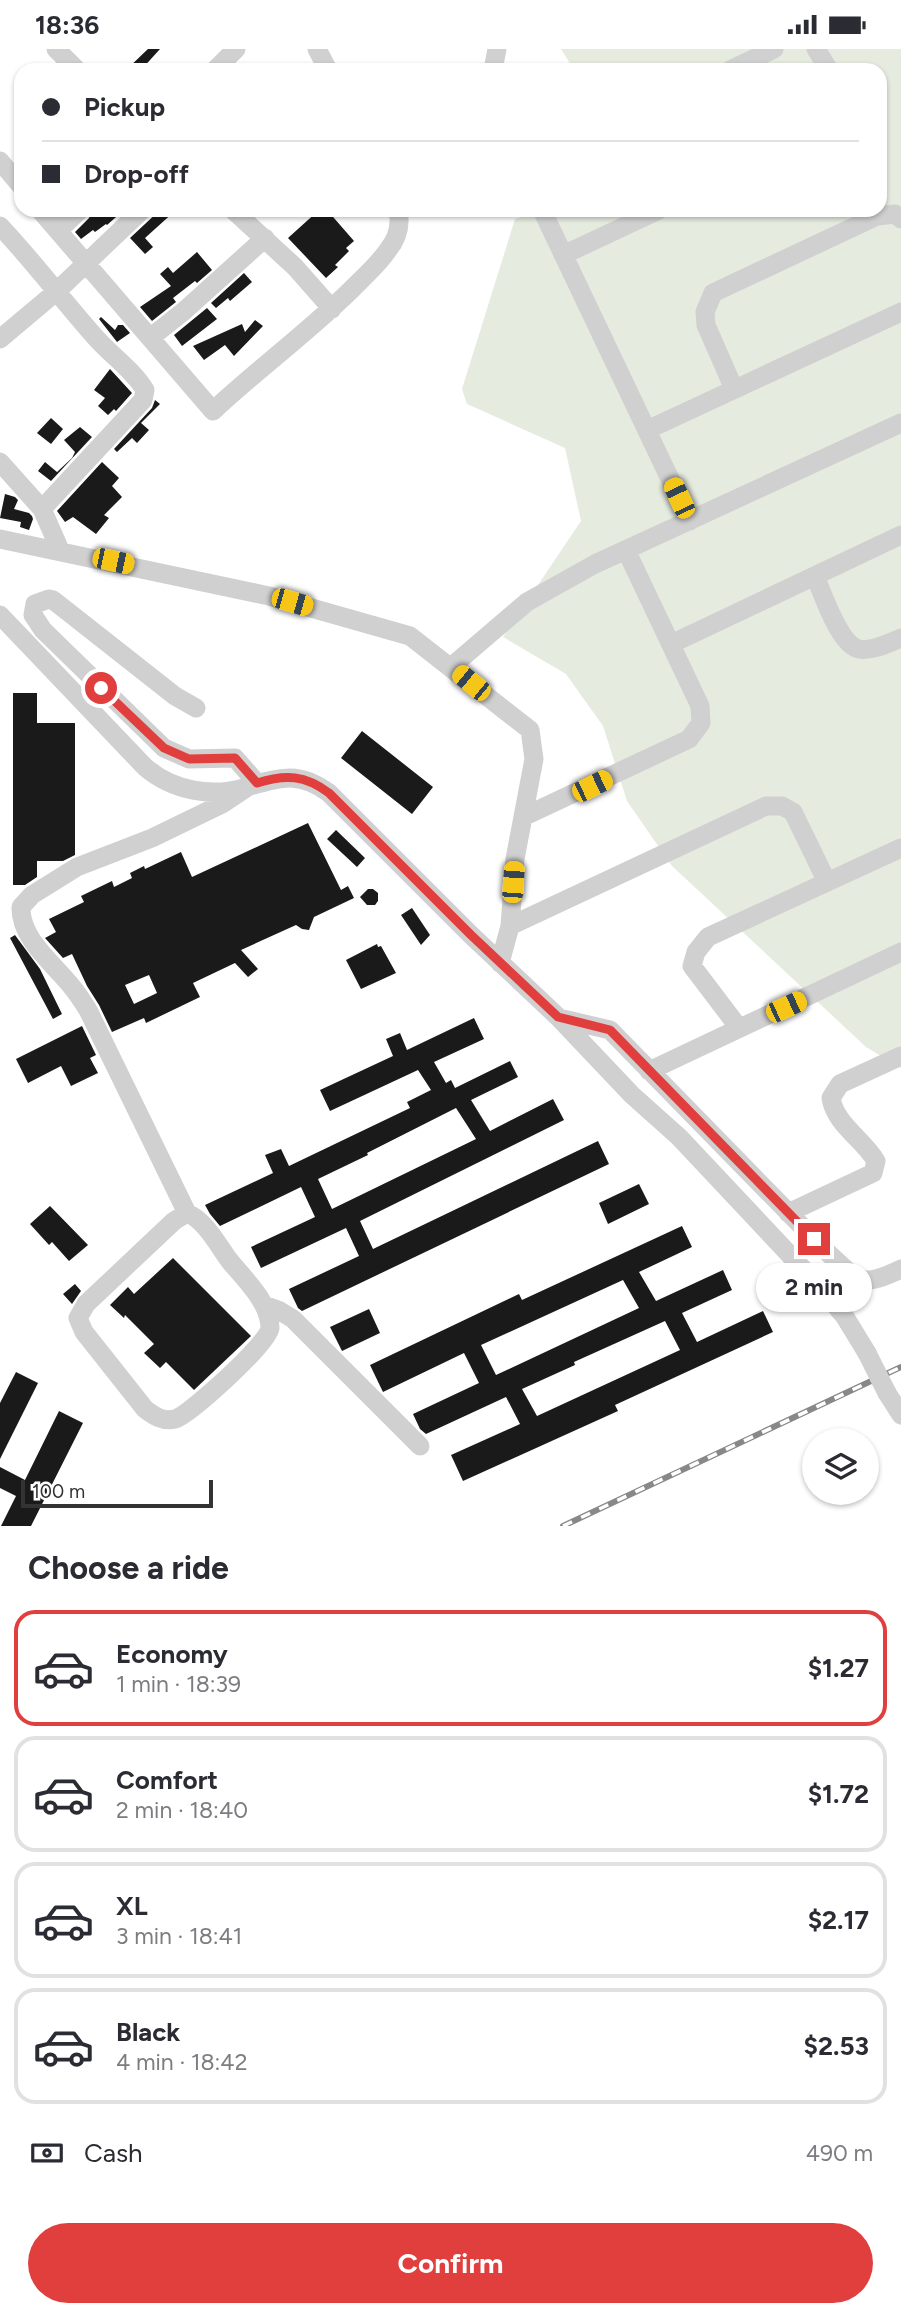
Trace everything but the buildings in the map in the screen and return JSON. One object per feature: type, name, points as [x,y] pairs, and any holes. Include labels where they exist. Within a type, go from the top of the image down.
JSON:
[{"type":"street","points":[[56,49],[70,63]]},
{"type":"street","points":[[222,63],[236,49]]},
{"type":"street","points":[[745,63],[774,49]]},
{"type":"street","points":[[0,160],[14,177]]},
{"type":"street","points":[[46,217],[213,411],[332,309],[389,249],[400,228],[399,217]]},
{"type":"street","points":[[58,231],[73,217]]},
{"type":"street","points":[[0,339],[57,291],[134,217]]},
{"type":"street","points":[[241,217],[265,238],[332,309]]},
{"type":"street","points":[[545,217],[690,521]]},
{"type":"street","points":[[563,255],[642,217]]},
{"type":"street","points":[[734,389],[706,325],[705,312],[713,293],[875,217]]},
{"type":"street","points":[[0,226],[102,345],[142,384],[146,394],[42,509]]},
{"type":"street","points":[[150,338],[265,238]]},
{"type":"street","points":[[647,430],[901,312]]},
{"type":"street","points":[[451,667],[527,602],[595,564],[901,423]]},
{"type":"street","points":[[0,462],[42,509],[60,550]]},
{"type":"street","points":[[671,645],[901,535]]},
{"type":"street","points":[[0,539],[269,596],[410,636],[530,730],[534,759],[515,859],[510,926],[500,963]]},
{"type":"street","points":[[523,817],[689,739],[701,723],[700,706],[626,550]]},
{"type":"street","points":[[815,576],[844,640],[859,650],[884,646],[901,638]]},
{"type":"street","points":[[196,708],[175,696],[53,600],[35,604],[33,615],[43,630],[164,748],[189,759],[235,758],[252,785]]},
{"type":"street","points":[[0,615],[155,775],[177,787],[212,792],[288,777],[315,783],[329,793],[558,1017],[632,1095],[680,1137],[800,1265],[845,1317],[901,1415]]},
{"type":"street","points":[[187,1213],[174,1221],[86,1304],[78,1318],[84,1332],[145,1409],[158,1418],[175,1419],[183,1415],[228,1377],[265,1340],[270,1326],[264,1305],[201,1223],[187,1213],[88,1010],[34,942],[24,924],[21,907],[32,895],[77,867],[152,838],[222,804],[252,785]]},
{"type":"street","points":[[510,926],[766,806],[782,806],[793,812],[827,882]]},
{"type":"street","points":[[740,1028],[692,966],[696,952],[708,937],[901,848]]},
{"type":"street","points":[[649,1071],[901,952]]},
{"type":"street","points":[[558,1017],[610,1030],[788,1213],[858,1279],[876,1281],[901,1269]]},
{"type":"street","points":[[788,1213],[873,1173],[876,1161],[868,1147],[833,1112],[831,1098],[840,1084],[901,1056]]},
{"type":"street","points":[[264,1305],[293,1319],[420,1446]]},
{"type":"shaded area","points":[[561,49],[901,49],[901,1068],[866,1047],[672,866],[627,801],[603,726],[566,674],[503,637],[581,521],[565,448],[467,404],[462,389],[515,219],[887,217],[887,63],[570,63]]},
{"type":"railway","points":[[563,1526],[901,1367]]},
{"type":"route","points":[[101,688],[164,748],[189,759],[235,758],[257,783],[270,779],[302,778],[329,793],[471,935],[558,1017],[610,1030],[814,1239]]}]
